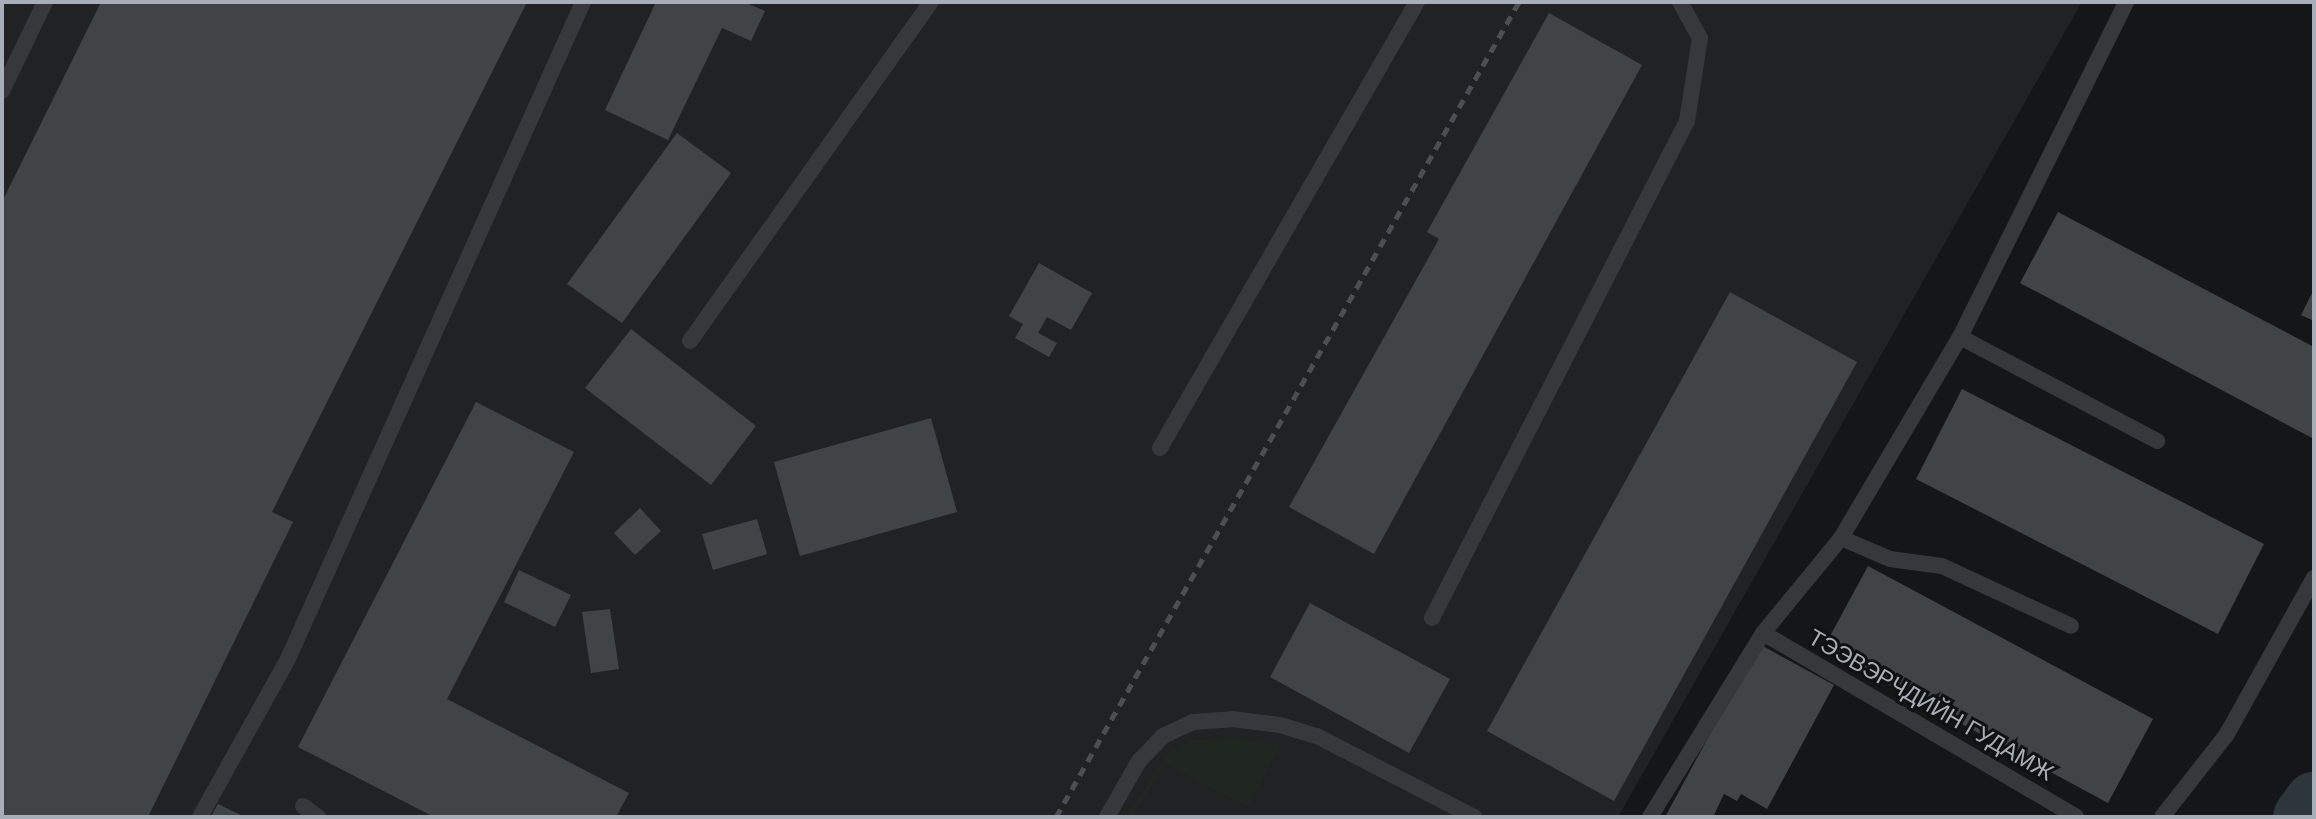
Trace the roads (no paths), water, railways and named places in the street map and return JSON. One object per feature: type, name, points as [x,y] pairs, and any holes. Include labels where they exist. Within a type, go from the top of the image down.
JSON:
[{"type":"lane","points":[[2,91],[45,2]]},
{"type":"lane","points":[[200,817],[287,661],[583,2]]},
{"type":"lane","points":[[690,341],[931,2]]},
{"type":"lane","points":[[1160,448],[1416,2]]},
{"type":"lane","points":[[1432,618],[1687,121],[1700,38],[1680,2]]},
{"type":"lane","points":[[1650,817],[1763,633],[1841,538],[1960,337],[2126,2]]},
{"type":"lane","points":[[1960,337],[2157,441]]},
{"type":"lane","points":[[1841,538],[1890,559],[1942,566],[2071,626]]},
{"type":"lane","points":[[2162,817],[2227,734],[2314,578]]},
{"type":"lane","name":"ТЭЭВЭРЧДИЙН ГУДАМЖ","points":[[1763,633],[2077,817]]},
{"type":"lane","points":[[1107,817],[1139,761],[1163,736],[1193,722],[1232,719],[1280,724],[1317,736],[1474,817]]},
{"type":"lane","points":[[303,806],[318,817]]},
{"type":"waterway","points":[[2303,817],[2314,802]]},
{"type":"railway","points":[[1056,817],[1519,2]]}]
